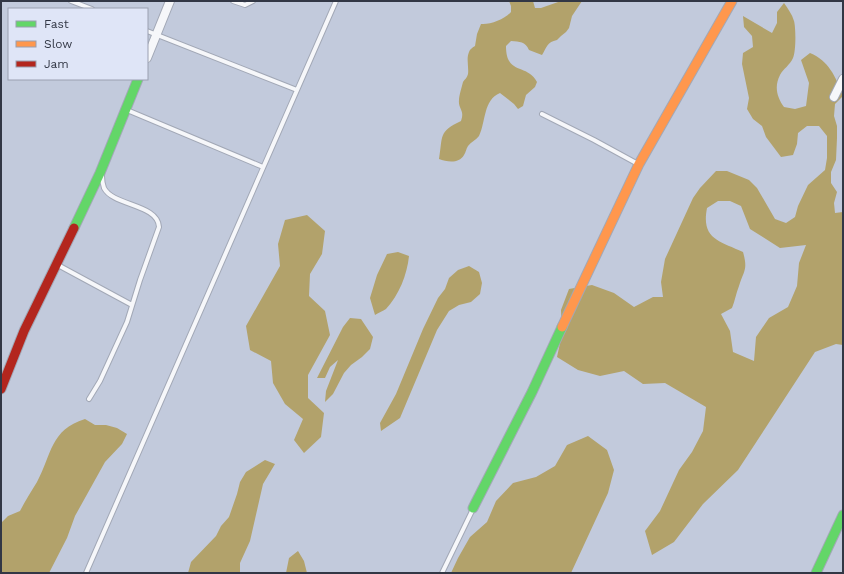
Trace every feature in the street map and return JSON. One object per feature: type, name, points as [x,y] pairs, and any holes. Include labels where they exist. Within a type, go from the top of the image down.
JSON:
[{"type":"street","points":[[148,55],[170,1]]},
{"type":"street","points":[[473,508],[532,392],[638,164],[732,1]]},
{"type":"street","points":[[834,97],[843,79]]},
{"type":"street","points":[[1,389],[24,331],[100,173],[138,80]]},
{"type":"street","points":[[816,573],[843,515]]},
{"type":"lane","points":[[71,1],[89,8]]},
{"type":"lane","points":[[233,1],[245,5],[252,1]]},
{"type":"lane","points":[[86,573],[336,1]]},
{"type":"lane","points":[[148,31],[297,90]]},
{"type":"lane","points":[[126,110],[263,167]]},
{"type":"lane","points":[[542,114],[638,164]]},
{"type":"lane","points":[[89,399],[100,381],[127,322],[140,280],[159,230],[158,221],[154,215],[110,194],[105,189],[100,173]]},
{"type":"lane","points":[[56,264],[132,305]]},
{"type":"lane","points":[[442,573],[473,508]]},
{"type":"shaded area","points":[[509,1],[533,1],[535,8],[541,8],[561,1],[582,1],[572,16],[569,28],[557,40],[546,47],[542,55],[529,50],[524,43],[520,42],[511,41],[506,46],[509,62],[513,66],[533,76],[537,82],[535,87],[526,95],[523,106],[518,109],[500,93],[495,96],[488,106],[479,136],[468,146],[462,158],[453,162],[439,159],[445,132],[448,128],[461,121],[462,112],[459,106],[459,96],[463,82],[468,74],[468,55],[470,50],[475,46],[477,34],[481,24],[493,22],[508,15],[511,12]]},
{"type":"shaded area","points":[[784,3],[792,16],[795,29],[794,55],[790,63],[781,73],[777,84],[778,96],[784,107],[795,109],[806,106],[809,83],[801,60],[810,53],[822,60],[831,70],[843,95],[835,104],[834,116],[837,126],[836,160],[831,172],[831,183],[837,192],[834,203],[835,213],[843,212],[843,345],[836,344],[815,352],[738,470],[703,504],[674,542],[652,555],[645,531],[660,511],[679,470],[692,452],[703,431],[706,407],[665,383],[643,384],[624,371],[600,376],[578,370],[557,357],[562,334],[561,310],[569,289],[592,285],[614,293],[634,307],[653,297],[663,297],[661,282],[665,259],[693,198],[716,171],[727,171],[749,180],[757,188],[775,219],[786,223],[795,217],[798,206],[808,185],[825,170],[827,158],[827,136],[819,126],[807,126],[798,133],[797,144],[793,155],[781,157],[766,137],[762,126],[753,119],[747,109],[749,98],[742,64],[743,53],[753,47],[752,36],[744,27],[743,16],[772,33],[777,23],[777,12]],"holes":[[[718,201],[730,201],[741,206],[750,229],[780,248],[806,245],[799,263],[797,286],[788,307],[769,318],[756,337],[754,361],[733,352],[730,331],[721,314],[732,308],[745,270],[743,252],[714,238],[709,233],[707,226],[707,208]]]},
{"type":"shaded area","points":[[307,215],[325,231],[322,254],[310,274],[309,296],[325,311],[330,335],[308,375],[308,398],[324,413],[321,437],[304,453],[294,440],[303,419],[285,404],[273,383],[271,361],[250,350],[246,326],[280,266],[278,244],[285,220]]},
{"type":"shaded area","points":[[398,252],[409,256],[404,277],[391,303],[386,309],[375,315],[370,298],[377,275],[387,254]]},
{"type":"shaded area","points":[[469,266],[479,272],[482,283],[480,294],[471,302],[459,305],[449,311],[437,330],[400,418],[381,431],[380,423],[396,394],[423,329],[438,298],[445,289],[449,278],[458,270]]},
{"type":"shaded area","points":[[350,318],[361,319],[373,337],[370,349],[344,373],[333,394],[325,402],[326,391],[338,360],[330,367],[325,378],[317,378],[343,327]]},
{"type":"shaded area","points":[[85,419],[95,425],[106,425],[117,428],[127,434],[122,444],[105,462],[75,516],[67,538],[49,573],[1,573],[1,523],[8,516],[20,511],[37,482],[58,436],[74,424]]},
{"type":"shaded area","points":[[588,436],[607,450],[614,470],[608,493],[571,573],[451,573],[470,537],[487,522],[496,501],[513,483],[536,477],[555,466],[567,445]]},
{"type":"shaded area","points":[[265,460],[275,464],[263,484],[250,541],[240,563],[240,573],[188,573],[191,562],[216,536],[221,526],[229,517],[240,482],[246,472]]},
{"type":"shaded area","points":[[298,551],[304,561],[307,573],[286,573],[289,558]]},
{"type":"traffic: fast","points":[[74,228],[100,173],[138,80]]},
{"type":"traffic: fast","points":[[473,508],[532,392],[562,327]]},
{"type":"traffic: fast","points":[[816,573],[843,515]]},
{"type":"traffic: slow","points":[[562,327],[639,164],[732,1]]},
{"type":"traffic: jam","points":[[1,389],[24,331],[74,228]]}]
